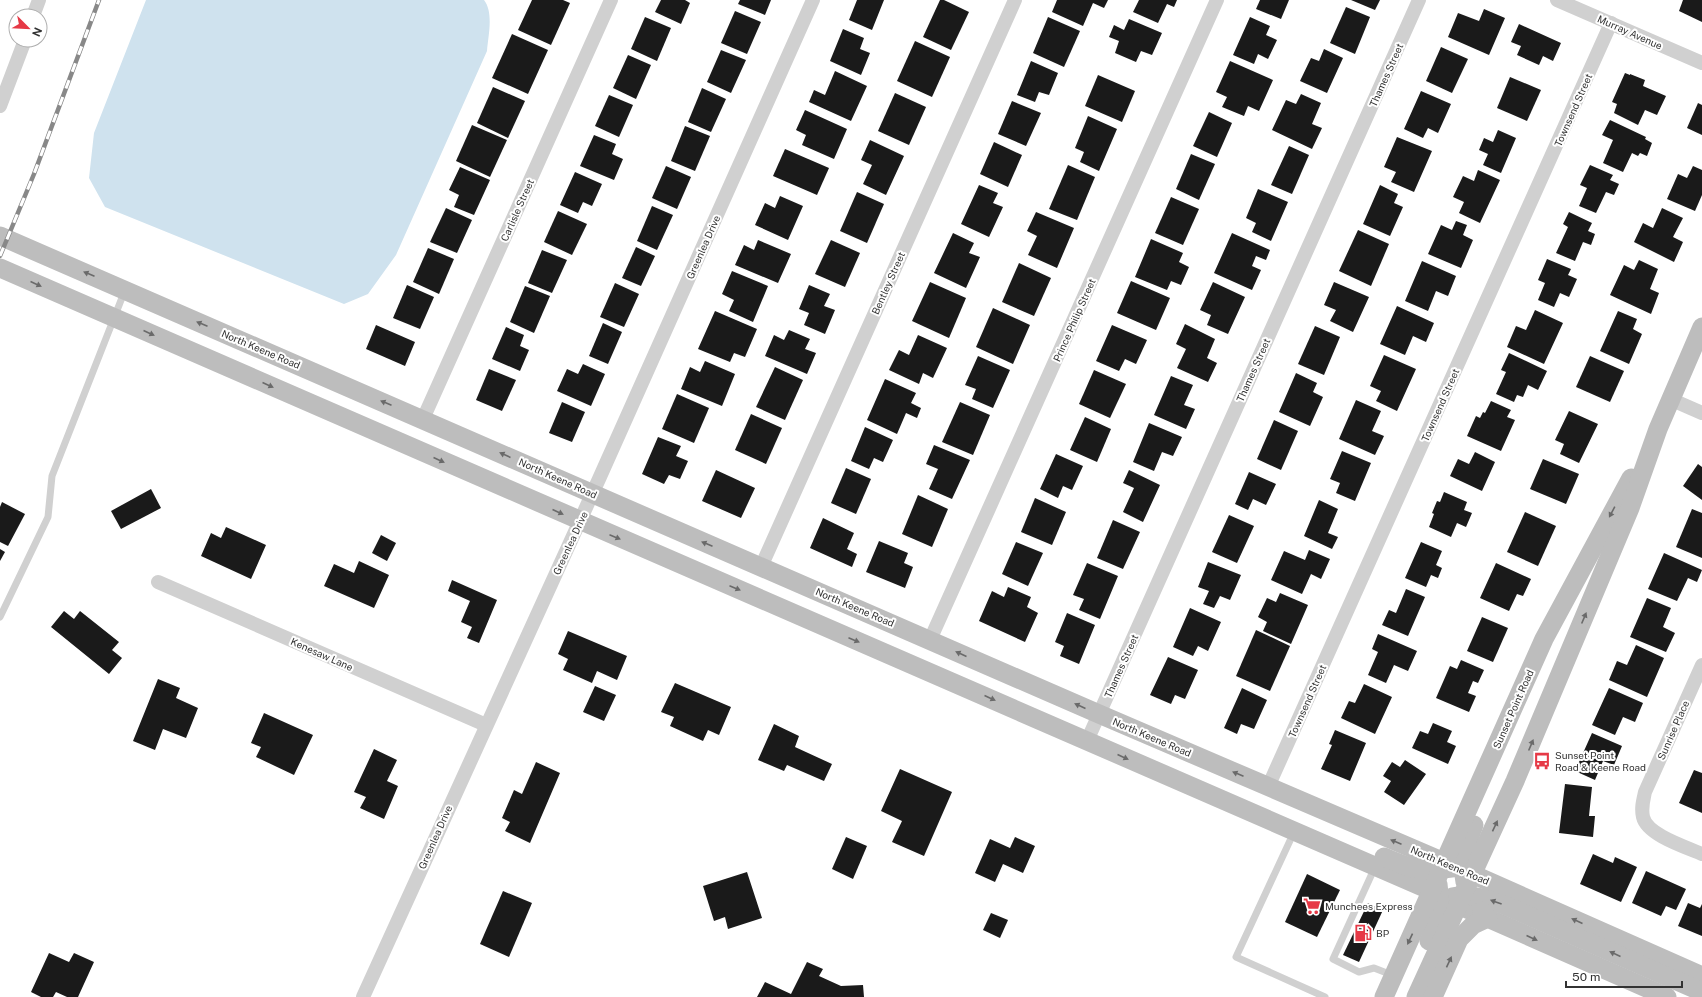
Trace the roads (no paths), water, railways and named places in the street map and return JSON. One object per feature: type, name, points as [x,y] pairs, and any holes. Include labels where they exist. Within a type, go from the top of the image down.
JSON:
[{"type":"main road","name":"North Keene Road","points":[[4,237],[1420,853],[1488,918],[1667,997]]},
{"type":"main road","name":"North Keene Road","points":[[0,268],[1375,867],[1451,883],[1702,976]]},
{"type":"main road","name":"Sunset Point Road","points":[[1451,883],[1482,853],[1515,781],[1630,508],[1658,429],[1702,327]]},
{"type":"main road","name":"Sunset Point Road","points":[[1416,997],[1451,883],[1544,640],[1658,429]]},
{"type":"main road","points":[[1177,780],[1252,800],[1400,864],[1504,905],[1702,992]]},
{"type":"main road","points":[[1384,997],[1422,912],[1451,883]]},
{"type":"main road","points":[[1403,997],[1435,928],[1451,883]]},
{"type":"main road","points":[[1433,997],[1459,939],[1473,925],[1488,918]]},
{"type":"street","name":"Carlisle Street","points":[[423,420],[611,0]]},
{"type":"street","name":"Greenlea Drive","points":[[364,997],[813,0]]},
{"type":"street","name":"Bentley Street","points":[[761,567],[1015,0]]},
{"type":"street","name":"Prince Philip Street","points":[[930,640],[1217,0]]},
{"type":"street","name":"Thames Street","points":[[1087,741],[1419,0]]},
{"type":"street","name":"Murray Avenue","points":[[1557,0],[1702,63]]},
{"type":"street","name":"Townsend Street","points":[[1268,787],[1611,23]]},
{"type":"street","points":[[0,106],[22,48]]},
{"type":"street","points":[[1670,399],[1702,413]]},
{"type":"street","name":"Kenesaw Lane","points":[[158,582],[486,725]]},
{"type":"street","name":"Sunrise Place","points":[[1702,664],[1645,792],[1642,806],[1643,819],[1651,829],[1662,837],[1702,854]]},
{"type":"lane","points":[[0,617],[48,517],[52,476],[125,290]]},
{"type":"lane","points":[[1294,832],[1236,957],[1325,997]]},
{"type":"lane","points":[[1375,867],[1332,959],[1359,972],[1374,968],[1393,976]]},
{"type":"water","points":[[146,0],[484,0],[489,11],[490,18],[487,51],[396,255],[368,294],[344,304],[105,207],[89,178],[94,133]]},
{"type":"railway","points":[[0,256],[34,174],[99,0]]},
{"type":"place","name":"Sunset Point Road & Keene Road","points":[[1542,761]]},
{"type":"place","name":"Munchees Express","points":[[1312,906]]},
{"type":"place","name":"BP","points":[[1363,933]]}]
